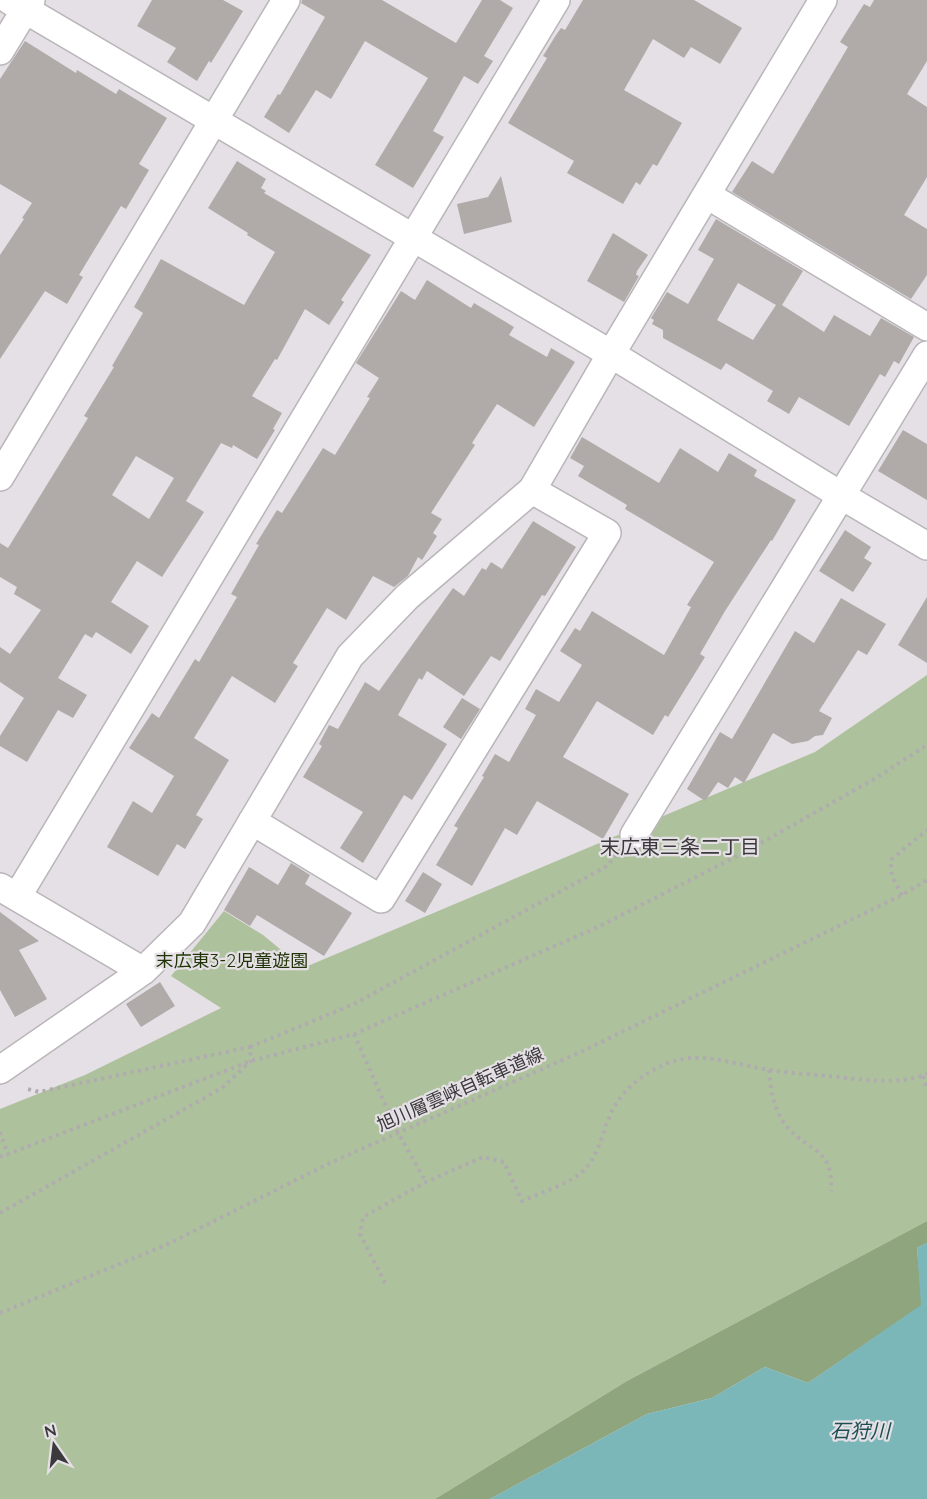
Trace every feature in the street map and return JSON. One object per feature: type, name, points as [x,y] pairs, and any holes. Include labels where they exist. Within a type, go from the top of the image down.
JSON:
[{"type":"street","points":[[0,477],[286,0]]},
{"type":"street","points":[[143,971],[9,892],[556,0]]},
{"type":"street","points":[[7,1077],[111,991],[143,971],[192,923],[350,656],[407,597],[532,490],[823,0]]},
{"type":"street","points":[[0,51],[22,3],[611,354],[927,546]]},
{"type":"street","points":[[707,195],[927,327]]},
{"type":"street","points":[[634,835],[927,355]]},
{"type":"street","points":[[252,821],[381,899],[607,533],[532,490]]},
{"type":"path","points":[[0,1157],[251,1061],[354,1034],[598,927],[747,851],[876,778],[927,745]]},
{"type":"path","points":[[902,895],[891,874],[892,859],[927,831]]},
{"type":"path","points":[[7,1077],[39,1092],[250,1047],[354,1004],[607,866],[634,835]]},
{"type":"path","name":"旭川層雲峡自転車道線","points":[[0,1313],[166,1245],[330,1162],[585,1050],[902,895],[927,880]]},
{"type":"path","points":[[354,1034],[397,1131],[426,1182]]},
{"type":"path","points":[[250,1047],[251,1061]]},
{"type":"path","points":[[385,1283],[360,1234],[363,1217],[426,1182],[483,1157],[504,1162],[522,1201],[560,1185],[586,1168],[601,1140],[610,1115],[636,1079],[672,1062],[709,1058],[770,1070],[872,1080],[900,1081],[925,1075],[927,1089]]},
{"type":"path","points":[[0,1213],[222,1088],[251,1061]]},
{"type":"path","points":[[770,1070],[771,1096],[777,1111],[789,1128],[822,1155],[832,1174],[831,1191]]},
{"type":"path","points":[[0,1132],[8,1155]]},
{"type":"green space","name":"末広東3-2児童遊園","points":[[927,675],[927,1221],[627,1381],[435,1499],[0,1499],[0,1109],[85,1075],[221,1008],[171,976],[224,911],[263,935],[303,968],[815,752]]},
{"type":"green space","points":[[927,1221],[927,1243],[917,1248],[922,1305],[808,1383],[765,1367],[712,1398],[647,1414],[490,1499],[435,1499],[627,1381]]},
{"type":"water","name":"石狩川","points":[[927,1243],[927,1499],[490,1499],[647,1414],[712,1398],[765,1367],[808,1383],[921,1305],[917,1248]]},
{"type":"building","points":[[152,0],[223,0],[243,11],[211,63],[209,61],[197,81],[167,62],[176,48],[137,26]]},
{"type":"building","points":[[302,0],[382,0],[456,43],[482,0],[500,0],[513,8],[484,56],[493,61],[478,84],[464,76],[433,131],[444,137],[413,188],[375,165],[428,78],[365,41],[331,99],[316,90],[289,133],[264,117],[278,94],[280,95],[325,17],[301,3]]},
{"type":"building","points":[[583,0],[694,0],[742,28],[720,64],[691,47],[684,58],[653,39],[624,90],[682,123],[657,166],[653,164],[640,185],[636,182],[623,204],[567,173],[574,161],[508,123],[547,58],[543,56],[561,28],[565,30]]},
{"type":"building","points":[[874,0],[927,0],[927,61],[907,94],[927,107],[927,177],[904,215],[927,229],[927,275],[911,299],[732,192],[752,161],[773,174],[848,47],[840,42],[864,4],[870,7]]},
{"type":"building","points":[[25,41],[76,73],[77,70],[116,94],[119,89],[167,118],[139,164],[149,170],[126,209],[121,206],[79,275],[83,277],[67,304],[45,291],[0,359],[0,255],[32,203],[0,184],[0,79]]},
{"type":"building","points":[[237,161],[266,179],[261,188],[266,191],[264,193],[371,255],[341,300],[344,302],[329,325],[305,309],[277,360],[275,359],[252,396],[282,413],[273,429],[275,430],[257,459],[233,445],[232,448],[221,443],[186,501],[204,512],[162,577],[137,561],[111,602],[149,626],[131,654],[96,632],[92,638],[85,634],[58,678],[87,695],[73,718],[58,710],[27,762],[0,746],[0,736],[24,698],[0,682],[0,647],[10,654],[41,610],[14,594],[17,587],[0,577],[0,543],[8,548],[88,418],[84,416],[143,313],[134,307],[161,259],[244,305],[275,252],[208,208]],"holes":[[[136,456],[174,478],[149,519],[112,495]]]},
{"type":"building","points":[[501,176],[512,222],[464,234],[457,204],[488,197]]},
{"type":"building","points":[[716,219],[803,271],[782,305],[824,332],[834,315],[870,336],[881,318],[914,337],[899,364],[894,361],[885,377],[880,374],[849,426],[799,397],[789,414],[767,401],[773,391],[726,363],[721,370],[663,338],[663,330],[652,324],[654,320],[651,318],[667,292],[688,304],[714,259],[698,250]],"holes":[[[738,283],[776,305],[753,340],[717,320]]]},
{"type":"building","points":[[613,233],[648,255],[637,271],[636,275],[639,276],[624,302],[587,281]]},
{"type":"building","points":[[427,280],[471,308],[474,303],[514,327],[509,335],[547,357],[551,348],[575,362],[534,427],[497,404],[472,443],[475,445],[431,513],[442,519],[433,533],[437,536],[422,560],[418,557],[408,576],[394,587],[373,576],[346,620],[327,608],[293,663],[298,666],[275,703],[232,676],[194,738],[229,760],[196,815],[203,819],[185,849],[177,844],[158,876],[107,847],[133,801],[152,813],[174,776],[129,748],[152,713],[159,718],[195,659],[199,662],[237,597],[231,594],[259,545],[256,544],[277,510],[282,513],[323,448],[335,455],[370,398],[367,397],[379,378],[356,363],[401,291],[415,300]]},
{"type":"building","points":[[903,430],[927,444],[927,500],[878,471]]},
{"type":"building","points":[[582,437],[659,483],[680,448],[718,472],[729,453],[757,470],[754,476],[796,500],[700,654],[705,657],[668,717],[665,715],[653,735],[597,701],[563,757],[629,794],[603,839],[537,801],[517,835],[505,828],[472,886],[436,865],[458,828],[454,826],[484,777],[482,776],[495,754],[509,762],[536,715],[525,709],[536,689],[559,702],[582,665],[560,651],[575,628],[580,631],[592,611],[664,655],[691,607],[687,605],[714,562],[625,509],[627,505],[578,476],[584,466],[570,458]]},
{"type":"building","points":[[533,521],[576,547],[500,661],[491,656],[464,696],[427,671],[422,680],[419,678],[398,715],[447,744],[412,800],[404,795],[363,863],[340,848],[363,812],[303,777],[322,746],[319,744],[329,725],[338,729],[365,682],[379,691],[453,588],[464,596],[482,568],[486,570],[491,562],[502,569]]},
{"type":"building","points":[[845,530],[871,547],[864,558],[872,563],[853,592],[819,571]]},
{"type":"building","points":[[927,597],[927,663],[898,645]]},
{"type":"building","points":[[841,598],[886,624],[867,655],[858,650],[819,711],[832,718],[823,735],[792,744],[773,733],[744,783],[735,777],[728,788],[718,782],[705,801],[687,789],[720,732],[732,739],[795,631],[814,643]]},
{"type":"building","points":[[462,698],[480,709],[461,739],[443,727]]},
{"type":"building","points":[[291,863],[310,875],[305,884],[352,913],[324,956],[257,915],[250,926],[224,910],[249,867],[278,885]]},
{"type":"building","points":[[423,872],[442,884],[425,913],[405,901]]},
{"type":"building","points":[[0,912],[39,941],[19,950],[47,999],[15,1017],[0,990]]},
{"type":"building","points":[[160,982],[175,1006],[141,1027],[126,1004]]},
{"type":"district","name":"末広東三条二丁目","points":[[680,846]]}]
